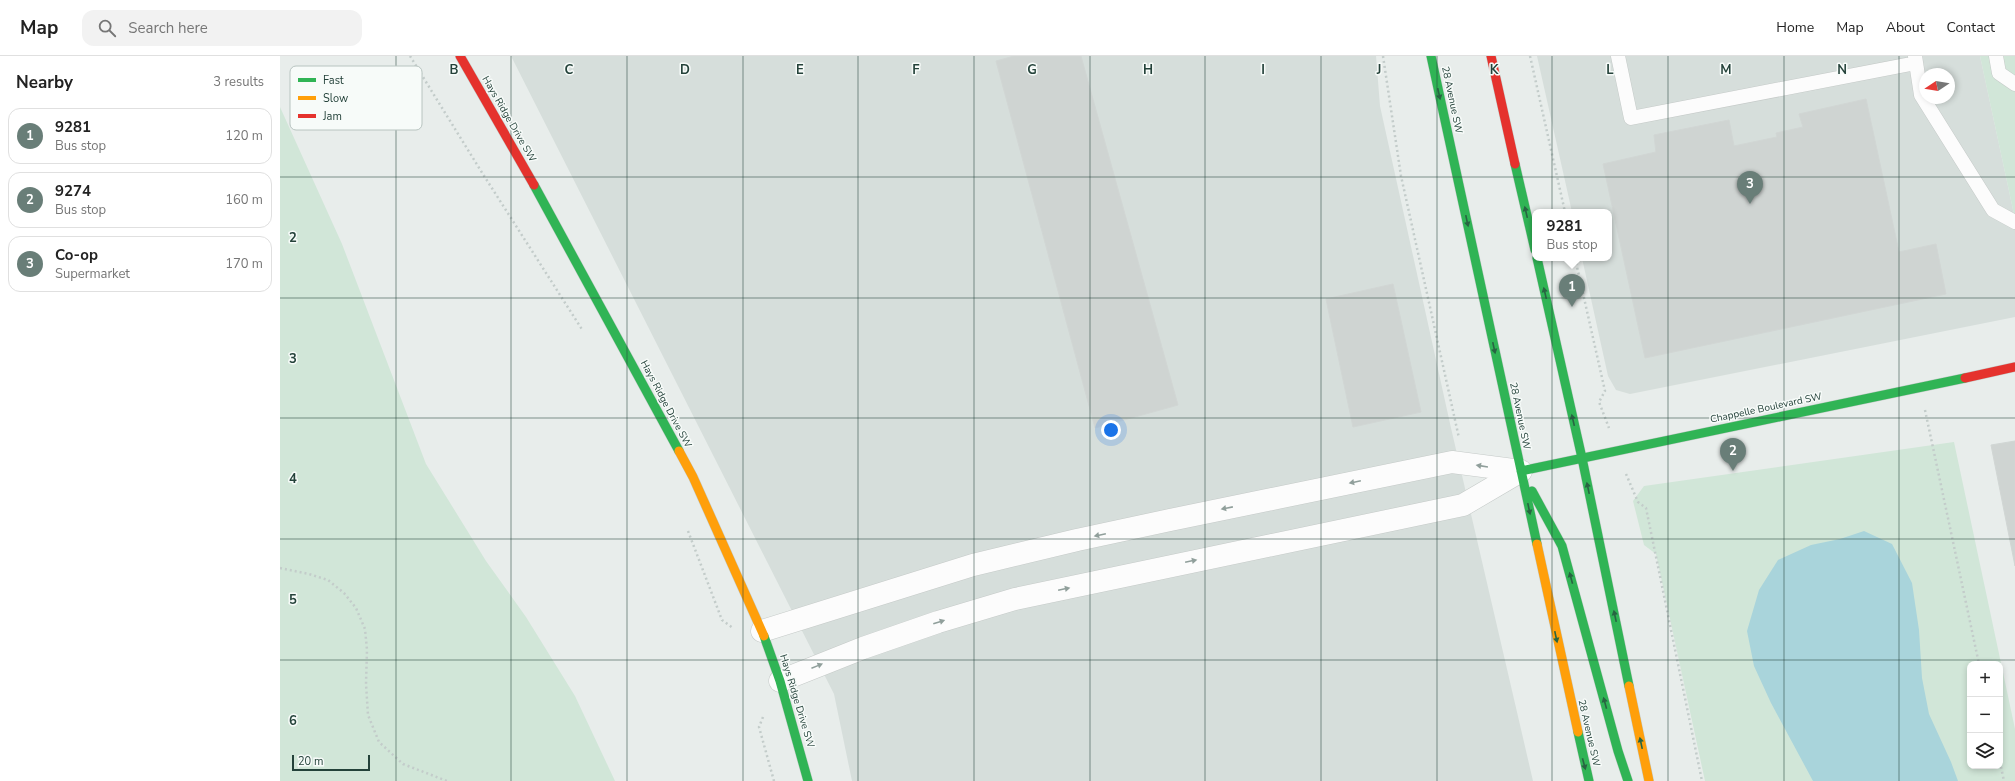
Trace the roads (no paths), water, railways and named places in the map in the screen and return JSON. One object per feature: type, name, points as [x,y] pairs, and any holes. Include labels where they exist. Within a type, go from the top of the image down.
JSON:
[{"type":"main road","name":"Hays Ridge Drive SW","points":[[460,56],[515,151],[693,477],[762,631],[780,680],[808,781]]},
{"type":"main road","name":"28 Avenue SW","points":[[1431,56],[1589,781]]},
{"type":"main road","points":[[1491,56],[1532,237]]},
{"type":"main road","points":[[1538,261],[1582,458],[1649,781]]},
{"type":"main road","name":"Chappelle Boulevard SW","points":[[1521,471],[2015,367]]},
{"type":"main road","points":[[1521,471],[1562,546],[1618,751],[1628,781]]},
{"type":"street","points":[[762,631],[973,565],[1163,521],[1452,462],[1521,471]]},
{"type":"street","points":[[780,680],[863,648],[938,622],[1015,600],[1463,505],[1521,471]]},
{"type":"lane","points":[[1618,56],[1631,118],[1915,59],[1921,95],[1993,210],[2015,223]]},
{"type":"lane","points":[[1996,56],[1999,73],[2015,84]]},
{"type":"water","points":[[1864,531],[1892,544],[1912,583],[1919,630],[1922,678],[1929,714],[1958,781],[1813,781],[1771,703],[1754,666],[1747,631],[1759,590],[1778,560],[1811,545],[1840,539]]},
{"type":"place","name":"Co-op","points":[[1750,204]]},
{"type":"place","name":"9281","points":[[1572,307]]},
{"type":"place","name":"9274","points":[[1733,471]]}]
